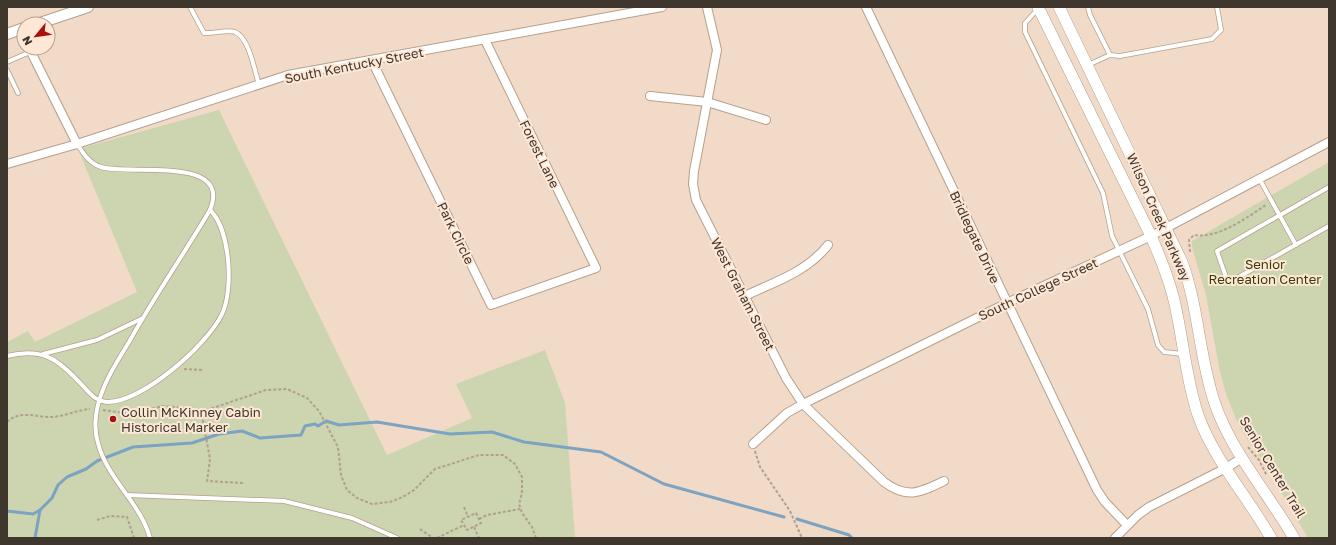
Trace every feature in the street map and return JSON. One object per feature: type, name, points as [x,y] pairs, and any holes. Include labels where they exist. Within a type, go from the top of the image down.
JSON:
[{"type":"main road","name":"Wilson Creek Parkway","points":[[1059,7],[1167,228],[1182,262],[1190,286],[1201,355],[1214,403],[1226,431],[1294,538]]},
{"type":"main road","name":"Wilson Creek Parkway","points":[[1038,8],[1151,236],[1171,287],[1188,379],[1199,416],[1212,445],[1271,538]]},
{"type":"street","points":[[56,17],[88,7]]},
{"type":"street","name":"South Kentucky Street","points":[[7,164],[77,144],[288,75],[372,61],[662,7]]},
{"type":"street","name":"West Graham Street","points":[[707,7],[717,50],[694,171],[693,184],[696,200],[786,378],[803,404],[884,482],[896,491],[909,493],[925,490],[944,481]]},
{"type":"street","name":"Bridlegate Drive","points":[[866,7],[1006,303],[1097,490],[1105,502],[1127,525]]},
{"type":"street","name":"Forest Lane","points":[[485,40],[596,268]]},
{"type":"street","points":[[33,56],[77,144]]},
{"type":"street","name":"Park Circle","points":[[372,61],[491,305],[596,268]]},
{"type":"street","points":[[650,96],[707,102],[766,120]]},
{"type":"street","name":"South College Street","points":[[753,444],[786,413],[803,404],[1006,303],[1119,252],[1260,180],[1329,142]]},
{"type":"street","points":[[745,296],[806,267],[818,257],[828,245]]},
{"type":"street","points":[[1115,538],[1127,525],[1149,507],[1226,468],[1242,458]]},
{"type":"lane","points":[[190,7],[204,33],[211,34],[234,31],[241,36],[248,48],[259,85]]},
{"type":"lane","points":[[1088,7],[1090,16],[1110,55]]},
{"type":"lane","points":[[1088,65],[1110,55],[1120,56],[1212,39],[1221,30],[1217,7]]},
{"type":"lane","points":[[1038,8],[1025,23],[1025,32],[1103,193],[1112,236],[1148,309],[1158,345],[1164,352],[1183,354]]},
{"type":"lane","points":[[7,62],[18,56]]},
{"type":"lane","points":[[7,70],[18,93]]},
{"type":"lane","points":[[77,144],[90,161],[102,167],[120,170],[182,171],[202,176],[207,180],[212,189],[213,200],[210,210],[142,319],[114,369],[99,400],[95,425],[101,454],[105,463],[145,524],[150,538]]},
{"type":"lane","points":[[1260,180],[1296,245]]},
{"type":"lane","points":[[1329,187],[1218,251],[1228,283],[1329,226]]},
{"type":"lane","points":[[42,354],[57,361],[89,394],[99,400],[116,401],[131,397],[150,387],[174,367],[213,327],[222,314],[226,302],[229,275],[223,236],[220,222],[210,210]]},
{"type":"lane","points":[[7,356],[25,353],[42,354],[97,340],[142,319]]},
{"type":"lane","points":[[127,495],[284,501],[352,518],[397,538]]},
{"type":"path","points":[[1191,256],[1189,240],[1194,235],[1203,237],[1214,234],[1272,201]]},
{"type":"path","points":[[174,367],[202,370]]},
{"type":"path","points":[[103,410],[132,414],[163,406],[207,410],[266,390],[287,389],[307,398],[318,412],[338,447],[341,475],[347,490],[357,498],[372,504],[390,502],[403,497],[414,490],[435,469],[479,456],[503,456],[515,464],[522,477],[522,493],[519,504],[536,538]]},
{"type":"path","points":[[7,422],[25,414],[52,417],[78,410],[92,409]]},
{"type":"path","points":[[202,410],[204,428],[209,445],[210,459],[207,481],[243,483]]},
{"type":"path","points":[[753,444],[760,467],[790,511],[802,538]]},
{"type":"path","name":"Senior Center Trail","points":[[1246,444],[1259,460],[1268,479]]},
{"type":"path","points":[[464,508],[468,517]]},
{"type":"path","points":[[479,518],[494,513],[521,509]]},
{"type":"path","points":[[476,513],[479,518],[481,523],[467,530],[461,520],[476,513]]},
{"type":"path","points":[[97,520],[110,516],[127,517],[134,538]]},
{"type":"path","points":[[437,538],[464,525]]},
{"type":"path","points":[[474,527],[479,538]]},
{"type":"path","points":[[420,529],[434,538]]},
{"type":"green space","points":[[219,110],[387,455],[472,418],[456,384],[545,350],[565,403],[575,538],[7,538],[7,342],[28,331],[35,342],[137,292],[78,149]]},
{"type":"green space","name":"Senior Recreation Center","points":[[1329,162],[1329,538],[1308,538],[1261,458],[1248,441],[1236,419],[1226,394],[1219,367],[1206,295],[1192,247],[1192,241]]},
{"type":"waterway","points":[[35,538],[40,510],[52,498],[58,485],[67,477],[86,469],[97,461],[133,447],[192,443],[219,434],[242,431],[260,438],[301,435],[305,426],[315,424],[318,426],[326,421],[339,425],[377,422],[450,434],[492,432],[524,442],[601,452],[664,484],[784,517]]},
{"type":"waterway","points":[[7,511],[33,514],[40,510]]},
{"type":"waterway","points":[[797,519],[849,535],[852,538]]},
{"type":"place","name":"Collin McKinney Cabin Historical Marker","points":[[113,419]]}]
